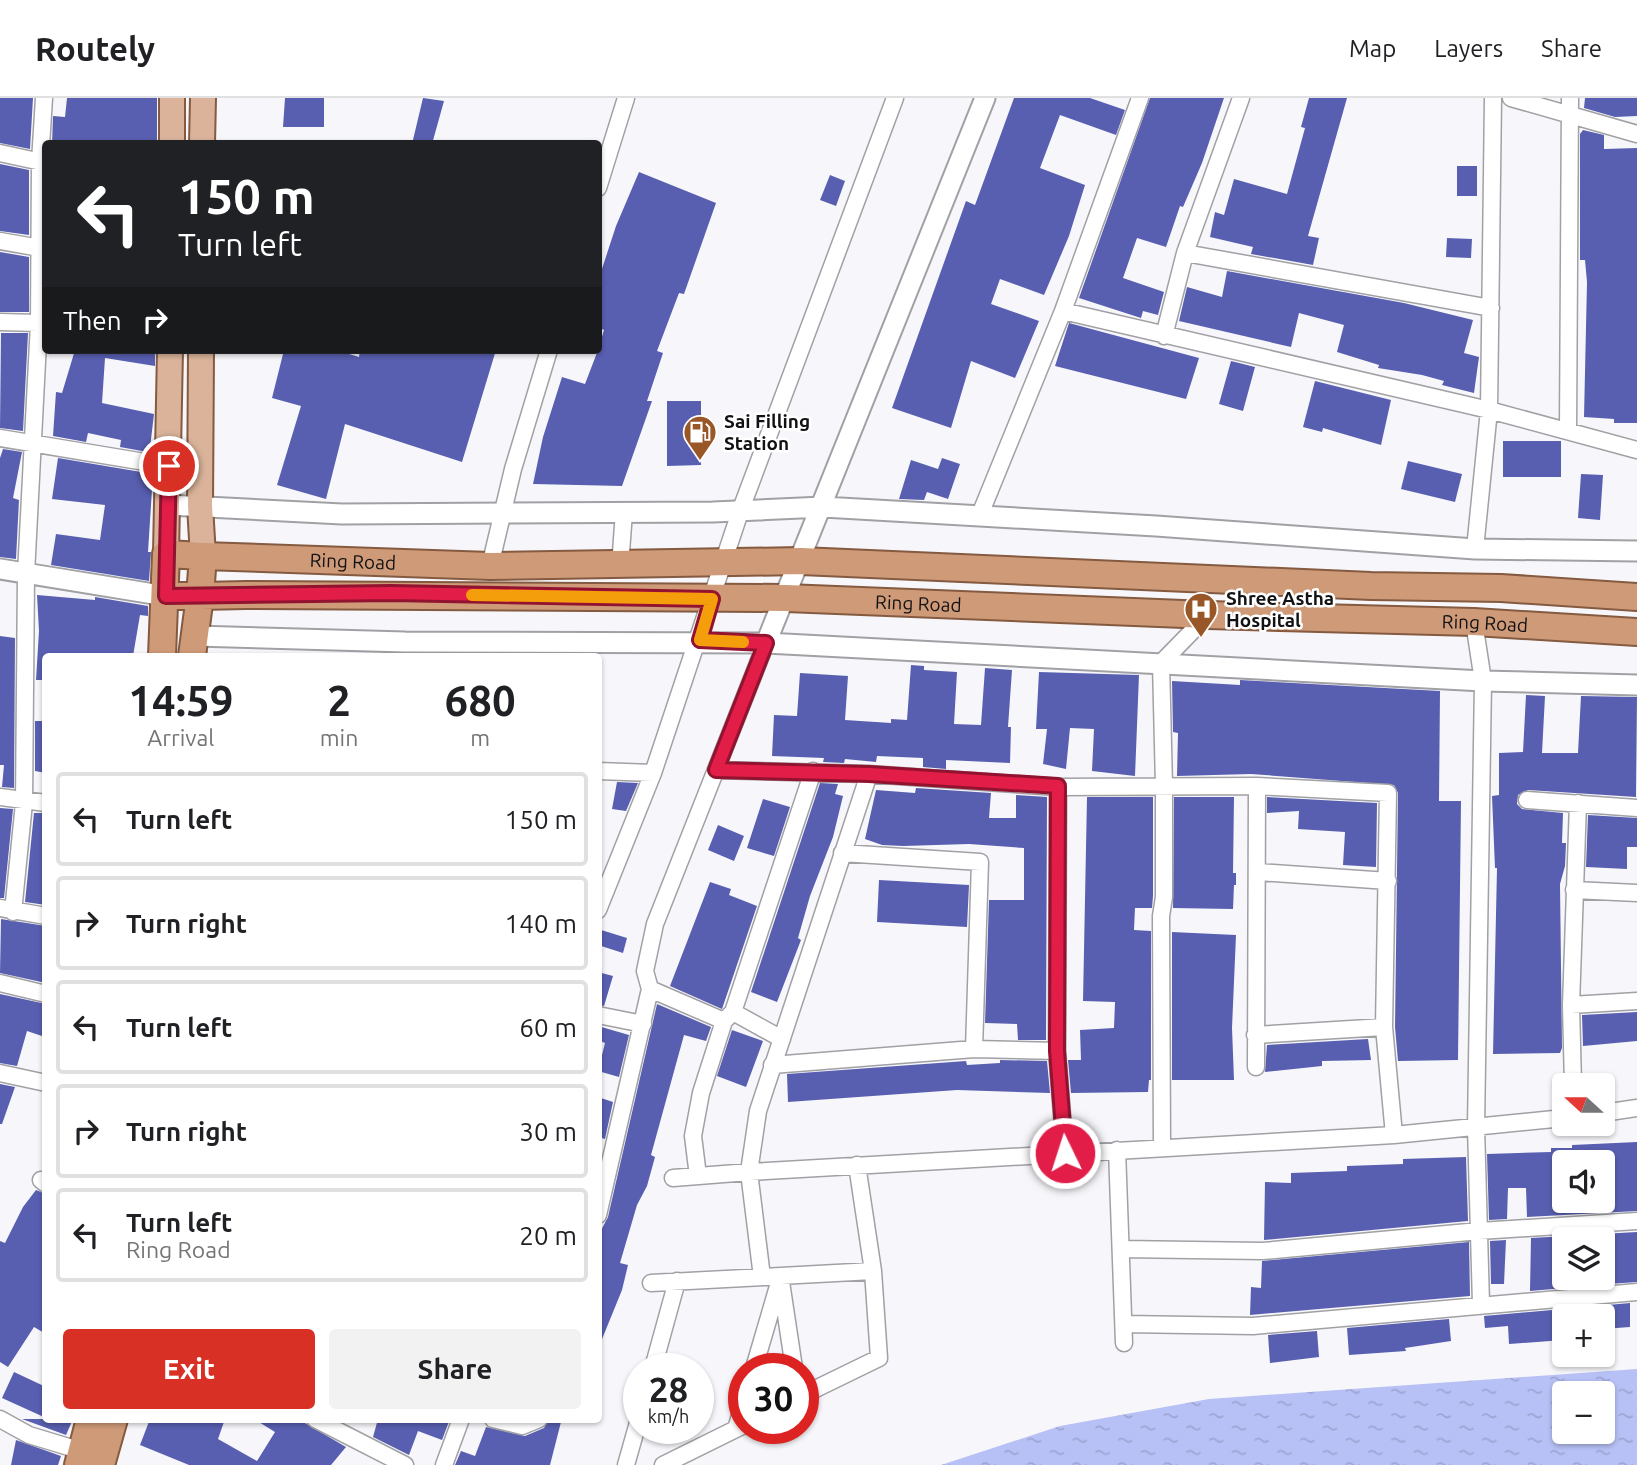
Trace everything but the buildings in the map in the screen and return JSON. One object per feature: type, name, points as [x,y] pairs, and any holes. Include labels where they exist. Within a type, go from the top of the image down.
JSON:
[{"type":"highway","name":"Ring Road","points":[[166,554],[490,566],[801,561],[1371,586],[1501,588],[1637,597]]},
{"type":"highway","points":[[162,653],[166,554]]},
{"type":"highway","points":[[194,646],[203,556]]},
{"type":"highway","name":"Ring Road","points":[[166,596],[391,593],[786,598],[1208,615],[1474,622],[1637,632]]},
{"type":"highway","points":[[87,1460],[90,1423]]},
{"type":"highway","points":[[87,1460],[111,1423]]},
{"type":"main road","points":[[172,98],[172,140]]},
{"type":"main road","points":[[202,98],[202,140]]},
{"type":"main road","points":[[166,554],[170,354]]},
{"type":"main road","points":[[201,354],[200,506],[203,556]]},
{"type":"street","points":[[43,140],[44,98]]},
{"type":"street","points":[[602,175],[626,98]]},
{"type":"street","points":[[602,901],[653,773],[700,640],[741,509],[895,98]]},
{"type":"street","points":[[602,1175],[605,1146],[643,1024],[650,989],[645,971],[655,924],[985,98]]},
{"type":"street","points":[[979,517],[1063,311],[1140,98]]},
{"type":"street","points":[[1164,336],[1185,253],[1241,98]]},
{"type":"street","points":[[1475,549],[1489,410],[1493,98]]},
{"type":"street","points":[[1511,98],[1637,135]]},
{"type":"street","points":[[1568,430],[1570,98]]},
{"type":"street","points":[[0,153],[42,163]]},
{"type":"street","points":[[42,191],[39,323],[26,574],[24,803],[6,910],[42,915]]},
{"type":"street","points":[[0,241],[40,248]]},
{"type":"street","points":[[1185,253],[1491,308]]},
{"type":"street","points":[[1063,311],[1489,410],[1637,450]]},
{"type":"street","points":[[0,322],[39,323]]},
{"type":"street","points":[[490,566],[502,512],[548,354]]},
{"type":"street","points":[[0,438],[169,466]]},
{"type":"street","points":[[167,506],[342,514],[624,513],[823,507],[1156,526],[1475,549],[1637,551]]},
{"type":"street","points":[[620,566],[624,513]]},
{"type":"street","points":[[0,569],[166,596]]},
{"type":"street","points":[[1162,1148],[1161,916],[1164,897],[1164,786],[1161,663],[1208,615]]},
{"type":"street","points":[[1474,622],[1483,681],[1476,1127],[1481,1304]]},
{"type":"street","points":[[194,646],[700,640],[1483,681],[1637,685]]},
{"type":"street","points":[[716,770],[813,771],[1058,786],[1257,786],[1388,793],[1384,1027],[1394,1135]]},
{"type":"street","points":[[602,771],[653,773]]},
{"type":"street","points":[[698,1176],[692,1136],[701,1093],[813,771]]},
{"type":"street","points":[[762,1277],[748,1172],[758,1111],[869,774]]},
{"type":"street","points":[[1058,786],[1057,1051],[1065,1153]]},
{"type":"street","points":[[1256,1067],[1257,786]]},
{"type":"street","points":[[0,797],[24,803],[42,803]]},
{"type":"street","points":[[1527,800],[1637,808]]},
{"type":"street","points":[[1573,1073],[1571,1005],[1578,803]]},
{"type":"street","points":[[842,853],[980,862],[974,1049]]},
{"type":"street","points":[[1258,872],[1388,881]]},
{"type":"street","points":[[1574,890],[1637,893]]},
{"type":"street","points":[[0,984],[42,993]]},
{"type":"street","points":[[650,989],[782,1039]]},
{"type":"street","points":[[1571,1005],[1637,1001]]},
{"type":"street","points":[[602,1016],[643,1024]]},
{"type":"street","points":[[1255,1035],[1384,1027]]},
{"type":"street","points":[[772,1065],[974,1049],[1057,1051]]},
{"type":"street","points":[[0,1073],[42,1082]]},
{"type":"street","points":[[1615,1111],[1637,1108]]},
{"type":"street","points":[[673,1178],[1394,1135],[1552,1119]]},
{"type":"street","points":[[1117,1150],[1124,1343]]},
{"type":"street","points":[[819,1387],[879,1358],[873,1271],[857,1165]]},
{"type":"street","points":[[1121,1249],[1263,1251],[1479,1231],[1637,1221]]},
{"type":"street","points":[[651,1283],[873,1271]]},
{"type":"street","points":[[758,1353],[781,1276]]},
{"type":"street","points":[[781,1276],[792,1353]]},
{"type":"street","points":[[657,1353],[677,1281]]},
{"type":"street","points":[[1124,1324],[1253,1326],[1637,1292]]},
{"type":"street","points":[[0,1419],[29,1435],[87,1460]]},
{"type":"street","points":[[444,1465],[460,1423]]},
{"type":"street","points":[[510,1423],[522,1426],[529,1423]]},
{"type":"street","points":[[334,1424],[405,1465]]},
{"type":"street","points":[[663,1465],[728,1433]]},
{"type":"street","points":[[626,1465],[632,1444]]},
{"type":"water","points":[[1637,1369],[1637,1465],[941,1465],[1060,1426],[1209,1399]]},
{"type":"slow traffic","points":[[472,595],[712,599],[700,640],[743,642]]},
{"type":"place","name":"Sai Filling Station","points":[[700,462]]},
{"type":"place","name":"Shree Astha Hospital","points":[[1201,639]]},
{"type":"route","points":[[169,466],[166,596],[391,593],[712,599],[700,640],[766,643],[716,770],[813,771],[1058,786],[1057,1051],[1065,1153]]}]
